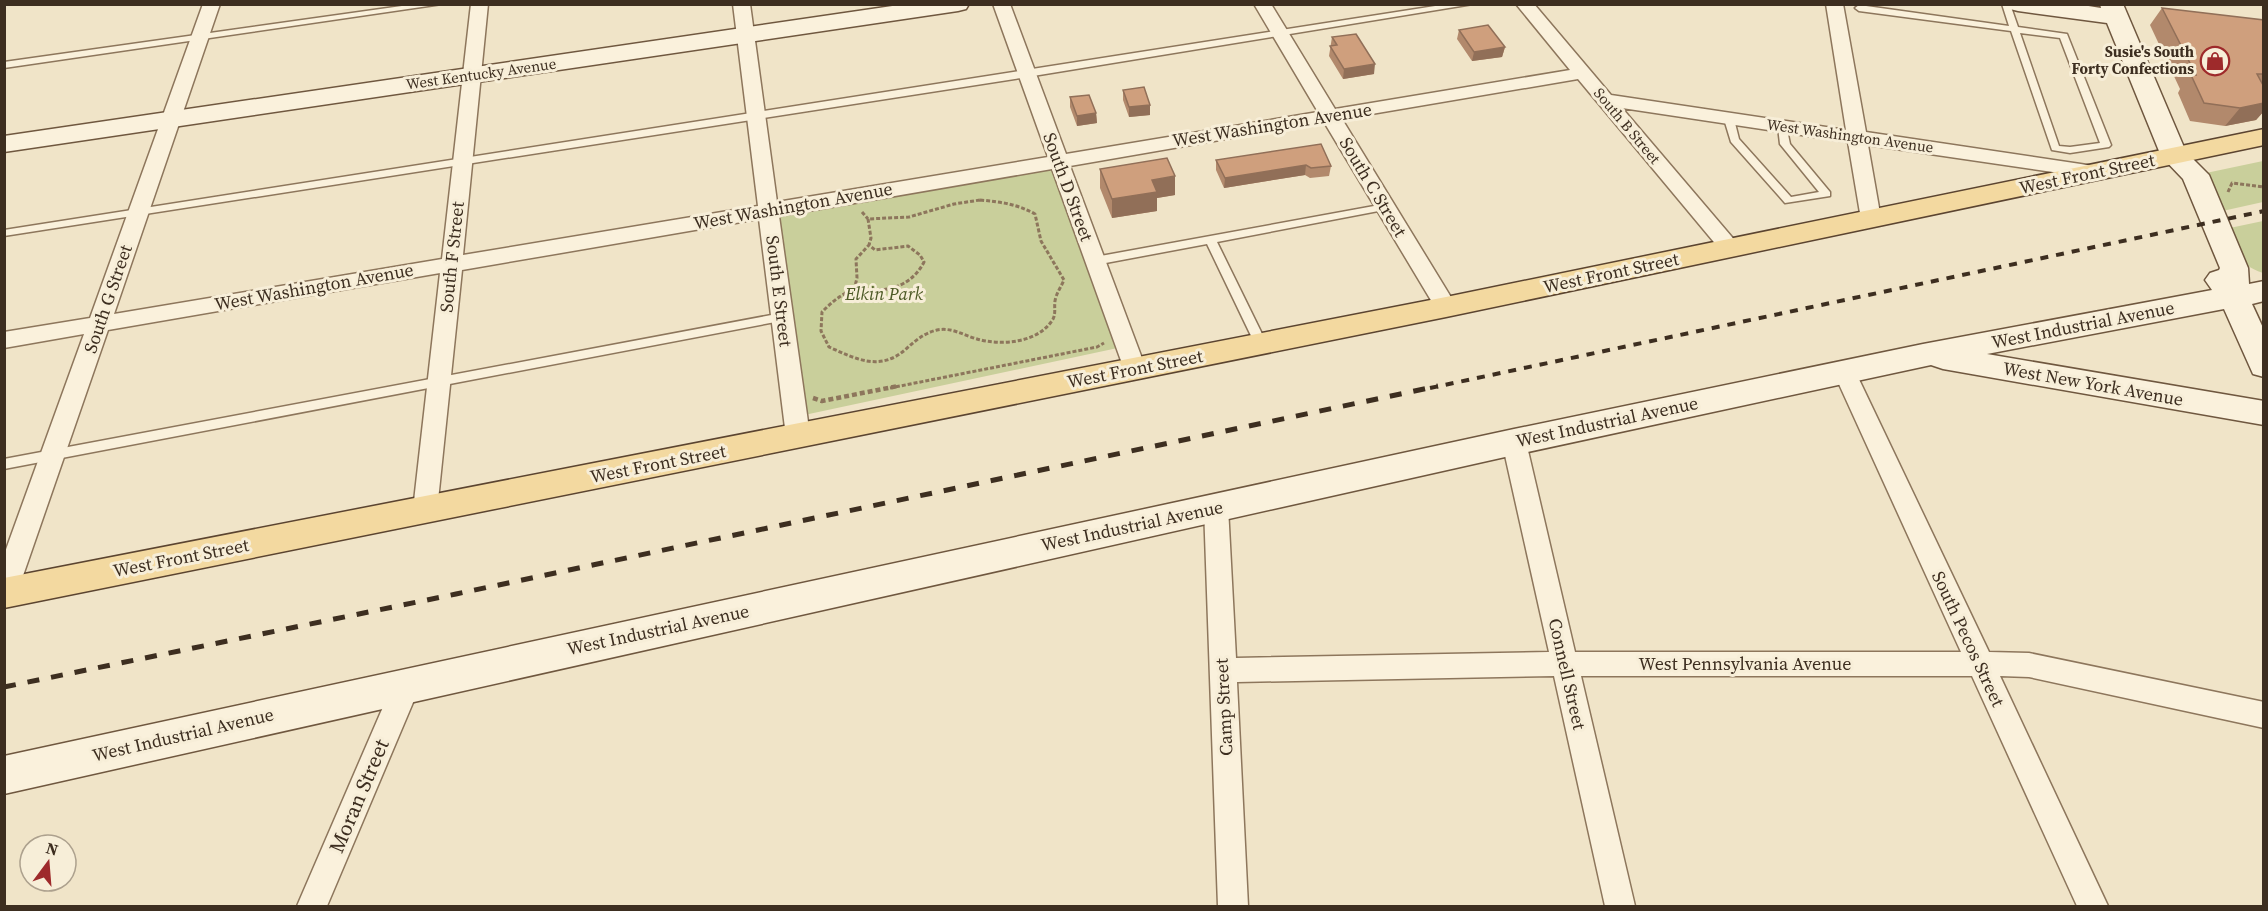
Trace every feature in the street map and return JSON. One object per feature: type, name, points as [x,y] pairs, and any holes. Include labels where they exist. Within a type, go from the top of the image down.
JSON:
[{"type":"main road","name":"West Front Street","points":[[4,593],[1446,307],[2264,137]]},
{"type":"street","name":"South G Street","points":[[4,593],[212,4]]},
{"type":"street","name":"South F Street","points":[[424,510],[480,4]]},
{"type":"street","name":"South E Street","points":[[741,4],[798,436]]},
{"type":"street","name":"West Kentucky Avenue","points":[[4,144],[958,4]]},
{"type":"street","name":"South D Street","points":[[1001,4],[1135,369]]},
{"type":"street","name":"South C Street","points":[[1262,4],[1446,307]]},
{"type":"street","name":"South B Street","points":[[1524,4],[1730,248]]},
{"type":"street","points":[[1834,4],[1871,219]]},
{"type":"street","points":[[2018,4],[2114,11],[2174,156],[2195,175],[2234,268],[2249,294],[2264,366]]},
{"type":"street","name":"West Washington Avenue","points":[[4,340],[1582,73]]},
{"type":"street","name":"West Washington Avenue","points":[[1606,100],[2094,172]]},
{"type":"street","points":[[2174,156],[2172,177],[2211,270],[2249,294]]},
{"type":"street","name":"West Industrial Avenue","points":[[4,775],[1215,507],[1844,371],[2249,294]]},
{"type":"street","name":"West New York Avenue","points":[[1923,355],[2264,413]]},
{"type":"street","name":"South Pecos Street","points":[[1844,371],[2093,906]]},
{"type":"street","name":"Connell Street","points":[[1514,442],[1620,906]]},
{"type":"street","name":"Camp Street","points":[[1215,507],[1233,906]]},
{"type":"street","name":"West Pennsylvania Avenue","points":[[1222,670],[1565,664],[1980,663],[2029,665],[2264,715]]},
{"type":"street","name":"Moran Street","points":[[312,906],[406,686]]},
{"type":"lane","points":[[4,65],[438,4]]},
{"type":"lane","points":[[4,233],[1469,4]]},
{"type":"lane","points":[[1859,8],[2014,29],[2064,36],[2106,145],[2070,150],[2055,148],[2014,29],[2006,4]]},
{"type":"lane","points":[[1729,118],[1734,140],[1789,201],[1826,194],[1785,144],[1783,127]]},
{"type":"lane","points":[[1095,261],[1385,207]]},
{"type":"lane","points":[[1210,239],[1261,344]]},
{"type":"lane","points":[[4,464],[782,317]]},
{"type":"path","points":[[2207,204],[2225,200],[2232,183],[2264,187]]},
{"type":"path","points":[[854,195],[857,206],[868,219],[871,238],[869,245],[856,260],[857,278],[854,290]]},
{"type":"path","points":[[868,219],[909,217],[954,204],[981,200],[1020,206],[1035,214],[1035,229],[1043,249],[1059,268],[1064,280],[1056,299],[1054,318],[1042,332],[1003,343],[980,340],[956,331],[941,329],[927,332],[909,344],[894,359],[874,362],[829,347],[821,331],[822,312],[837,297],[854,290],[880,290],[903,284],[920,273],[924,262],[920,255],[908,246],[875,250],[869,245]]},
{"type":"path","points":[[811,397],[822,401],[1097,347],[1104,344],[1100,333]]},
{"type":"green space","name":"Elkin Park","points":[[1059,161],[1127,346],[795,417],[768,210]]},
{"type":"green space","points":[[2263,161],[2263,202],[2218,212],[2206,173]]},
{"type":"green space","points":[[2263,221],[2263,273],[2243,261],[2225,229]]},
{"type":"building","name":"Susie's South Forty Confections","points":[[2162,8],[2264,20],[2264,74],[2257,74],[2264,87],[2264,103],[2240,108],[2204,103],[2191,75],[2196,75]]},
{"type":"building","points":[[1488,25],[1505,47],[1474,52],[1459,30]]},
{"type":"building","points":[[1356,34],[1375,64],[1344,69],[1330,46],[1337,45],[1332,37]]},
{"type":"building","points":[[1144,87],[1150,105],[1129,107],[1123,90]]},
{"type":"building","points":[[1089,95],[1096,113],[1077,116],[1070,97]]},
{"type":"building","points":[[1321,144],[1331,166],[1311,168],[1306,165],[1225,178],[1216,160]]},
{"type":"building","points":[[1167,158],[1175,176],[1152,180],[1157,192],[1112,199],[1100,169]]},
{"type":"railway","points":[[1430,388],[2264,211]]},
{"type":"railway","points":[[4,687],[456,594],[1438,386]]},
{"type":"place","name":"Susie's South Forty Confections","points":[[2215,61]]}]
